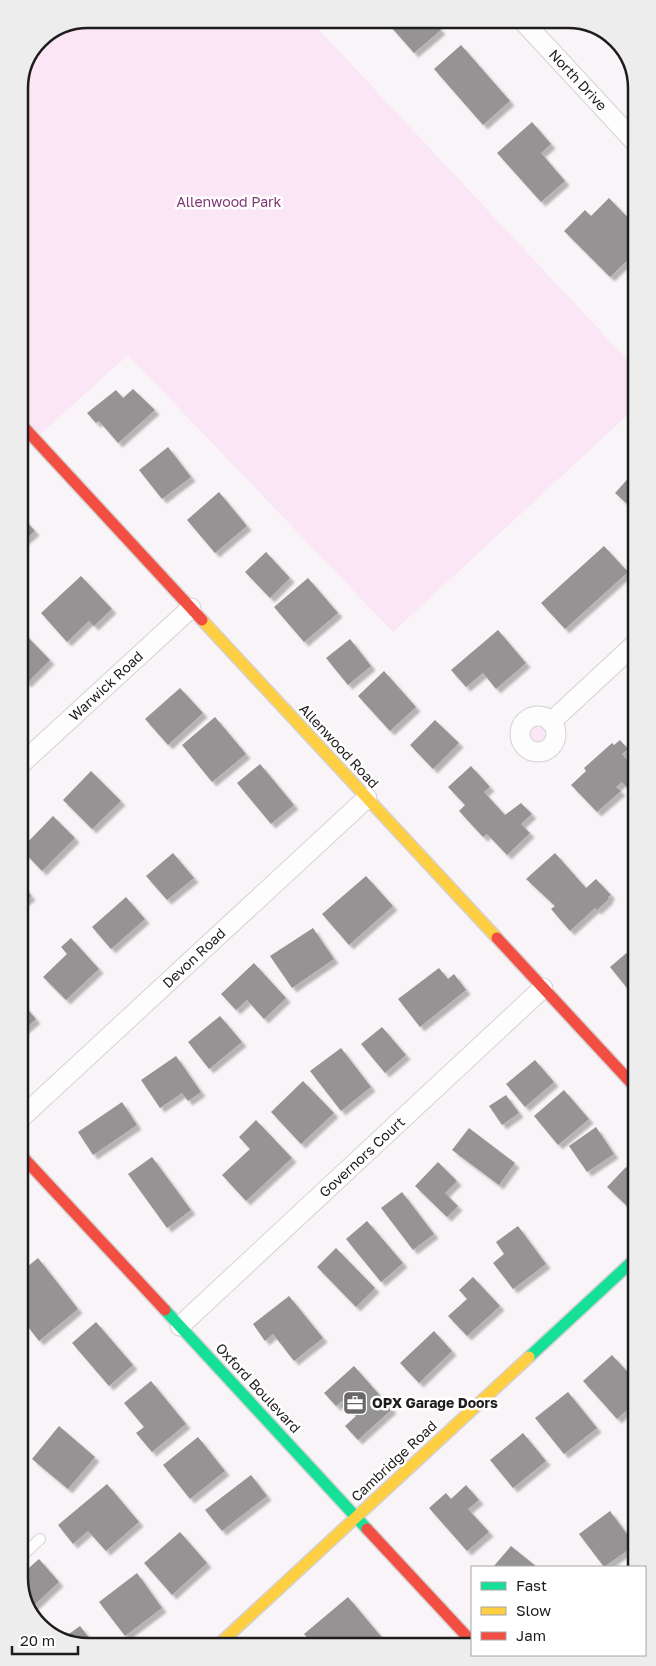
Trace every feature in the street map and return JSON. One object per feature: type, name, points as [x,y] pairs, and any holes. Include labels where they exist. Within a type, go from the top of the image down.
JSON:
[{"type":"street","name":"North Drive","points":[[529,28],[628,135]]},
{"type":"street","name":"Allenwood Road","points":[[28,432],[628,1079]]},
{"type":"street","name":"Warwick Road","points":[[28,758],[191,608]]},
{"type":"street","points":[[551,722],[628,650]]},
{"type":"street","name":"Devon Road","points":[[28,1112],[367,798]]},
{"type":"street","name":"Governors Court","points":[[180,1326],[543,988]]},
{"type":"street","name":"Oxford Boulevard","points":[[28,1163],[468,1638]]},
{"type":"street","name":"Cambridge Road","points":[[226,1638],[628,1265]]},
{"type":"lane","points":[[28,1550],[40,1539]]},
{"type":"green space","name":"Allenwood Park","points":[[88,27],[317,27],[628,361],[628,415],[393,632],[128,355],[37,437],[28,427],[28,84],[34,61],[48,42],[65,32]]},
{"type":"green space","points":[[538,716],[551,721],[556,734],[551,747],[538,752],[525,747],[520,734],[525,721]]},
{"type":"building","points":[[392,28],[439,28],[441,30],[414,53]]},
{"type":"building","points":[[461,45],[510,101],[483,125],[434,69]]},
{"type":"building","points":[[532,122],[551,144],[541,153],[565,181],[541,202],[497,153]]},
{"type":"building","points":[[609,198],[628,218],[628,260],[610,277],[564,231],[585,210],[591,216]]},
{"type":"building","points":[[133,389],[155,410],[118,443],[99,421],[96,423],[87,413],[116,390],[123,398]]},
{"type":"building","points":[[168,447],[191,477],[162,499],[139,470]]},
{"type":"building","points":[[628,479],[628,505],[615,493]]},
{"type":"building","points":[[219,492],[247,526],[215,553],[187,520]]},
{"type":"building","points":[[28,524],[35,531],[28,537]]},
{"type":"building","points":[[604,546],[628,572],[565,629],[541,603]]},
{"type":"building","points":[[266,552],[290,578],[270,598],[245,572]]},
{"type":"building","points":[[81,576],[112,609],[94,626],[89,621],[67,642],[41,613]]},
{"type":"building","points":[[308,578],[338,613],[304,642],[274,607]]},
{"type":"building","points":[[498,630],[526,663],[496,689],[483,673],[466,687],[451,670]]},
{"type":"building","points":[[28,637],[50,660],[28,682]]},
{"type":"building","points":[[350,639],[371,666],[348,685],[326,658]]},
{"type":"building","points":[[384,671],[416,707],[390,731],[358,696]]},
{"type":"building","points":[[180,688],[203,713],[168,745],[145,719]]},
{"type":"building","points":[[215,717],[246,754],[212,782],[182,745]]},
{"type":"building","points":[[435,720],[459,743],[433,769],[410,745]]},
{"type":"building","points":[[620,740],[628,749],[622,754],[628,760],[628,789],[622,782],[616,787],[621,791],[597,812],[571,785],[586,771],[584,768],[612,743],[614,745]]},
{"type":"building","points":[[260,764],[294,805],[271,824],[237,783]]},
{"type":"building","points":[[471,766],[490,787],[484,792],[505,815],[521,803],[532,814],[521,824],[530,833],[507,855],[487,834],[483,837],[459,811],[465,805],[448,787]]},
{"type":"building","points":[[91,771],[121,801],[92,829],[63,800]]},
{"type":"building","points":[[53,816],[75,838],[42,871],[28,856],[28,842]]},
{"type":"building","points":[[173,853],[194,878],[167,900],[146,876]]},
{"type":"building","points":[[555,853],[586,888],[596,879],[611,895],[597,910],[595,908],[570,931],[551,909],[555,906],[526,879]]},
{"type":"building","points":[[366,876],[393,906],[349,945],[322,914]]},
{"type":"building","points":[[126,897],[145,919],[111,949],[92,927]]},
{"type":"building","points":[[313,928],[334,959],[292,988],[270,956]]},
{"type":"building","points":[[71,938],[99,969],[66,1000],[43,977],[67,954],[61,947]]},
{"type":"building","points":[[628,952],[628,989],[610,967]]},
{"type":"building","points":[[254,963],[286,998],[264,1019],[247,1000],[236,1010],[221,994]]},
{"type":"building","points":[[439,968],[448,979],[454,974],[466,990],[420,1027],[398,999]]},
{"type":"building","points":[[28,1010],[36,1019],[28,1026]]},
{"type":"building","points":[[220,1016],[242,1042],[209,1069],[188,1042]]},
{"type":"building","points":[[382,1027],[406,1055],[385,1073],[361,1044]]},
{"type":"building","points":[[341,1048],[371,1087],[341,1111],[310,1071]]},
{"type":"building","points":[[176,1056],[201,1092],[188,1101],[182,1093],[160,1108],[141,1080]]},
{"type":"building","points":[[535,1060],[554,1082],[525,1107],[506,1084]]},
{"type":"building","points":[[303,1081],[334,1113],[301,1144],[271,1112]]},
{"type":"building","points":[[564,1090],[589,1119],[558,1145],[534,1116]]},
{"type":"building","points":[[506,1095],[519,1113],[502,1125],[489,1106]]},
{"type":"building","points":[[122,1102],[137,1125],[93,1155],[78,1132]]},
{"type":"building","points":[[256,1120],[292,1158],[246,1201],[222,1175],[250,1149],[239,1137]]},
{"type":"building","points":[[596,1127],[614,1154],[587,1172],[569,1146]]},
{"type":"building","points":[[469,1128],[515,1163],[499,1185],[452,1150]]},
{"type":"building","points":[[152,1157],[191,1210],[167,1228],[128,1174]]},
{"type":"building","points":[[438,1162],[457,1181],[445,1193],[458,1206],[447,1217],[415,1186]]},
{"type":"building","points":[[626,1167],[628,1169],[628,1207],[607,1187]]},
{"type":"building","points":[[402,1192],[434,1234],[413,1250],[381,1208]]},
{"type":"building","points":[[367,1221],[403,1263],[381,1282],[346,1239]]},
{"type":"building","points":[[518,1226],[546,1264],[513,1289],[493,1263],[504,1254],[496,1242]]},
{"type":"building","points":[[336,1248],[375,1288],[356,1307],[317,1267]]},
{"type":"building","points":[[38,1258],[78,1309],[39,1341],[28,1327],[28,1266]]},
{"type":"building","points":[[473,1277],[500,1306],[467,1336],[448,1316],[467,1299],[459,1290]]},
{"type":"building","points":[[289,1296],[323,1338],[294,1361],[273,1334],[265,1341],[253,1324]]},
{"type":"building","points":[[96,1322],[133,1365],[109,1386],[72,1343]]},
{"type":"building","points":[[434,1331],[452,1351],[419,1383],[400,1363]]},
{"type":"building","points":[[612,1355],[628,1372],[628,1409],[617,1419],[583,1381]]},
{"type":"building","points":[[354,1366],[392,1409],[358,1440],[345,1426],[356,1416],[342,1401],[336,1406],[324,1393]]},
{"type":"building","points":[[151,1381],[186,1424],[152,1452],[136,1433],[144,1427],[124,1403]]},
{"type":"building","points":[[568,1392],[597,1428],[564,1454],[535,1418]]},
{"type":"building","points":[[59,1426],[95,1457],[68,1489],[32,1459]]},
{"type":"building","points":[[523,1433],[546,1461],[513,1488],[490,1460]]},
{"type":"building","points":[[198,1437],[225,1471],[190,1499],[163,1465]]},
{"type":"building","points":[[251,1475],[267,1496],[222,1531],[205,1510]]},
{"type":"building","points":[[107,1484],[139,1522],[106,1551],[88,1531],[73,1544],[58,1525]]},
{"type":"building","points":[[466,1485],[479,1500],[468,1509],[489,1532],[467,1551],[429,1508],[446,1493],[451,1499]]},
{"type":"building","points":[[610,1511],[628,1535],[628,1550],[603,1566],[579,1534]]},
{"type":"building","points":[[180,1532],[207,1563],[172,1595],[144,1563]]},
{"type":"building","points":[[511,1546],[536,1566],[494,1566]]},
{"type":"building","points":[[39,1559],[59,1582],[34,1605],[29,1590],[28,1569]]},
{"type":"building","points":[[137,1573],[162,1608],[125,1636],[99,1602]]},
{"type":"building","points":[[348,1597],[382,1638],[307,1638],[304,1634]]},
{"type":"building","points":[[80,1626],[89,1638],[76,1637],[68,1635]]},
{"type":"traffic: fast","points":[[529,1357],[628,1265]]},
{"type":"traffic: fast","points":[[165,1310],[367,1529]]},
{"type":"traffic: slow","points":[[202,620],[497,938]]},
{"type":"traffic: slow","points":[[226,1638],[529,1357]]},
{"type":"traffic: jam","points":[[28,432],[202,620]]},
{"type":"traffic: jam","points":[[497,938],[628,1079]]},
{"type":"traffic: jam","points":[[28,1163],[165,1310]]},
{"type":"traffic: jam","points":[[367,1529],[468,1638]]},
{"type":"place","name":"OPX Garage Doors","points":[[355,1403]]}]
